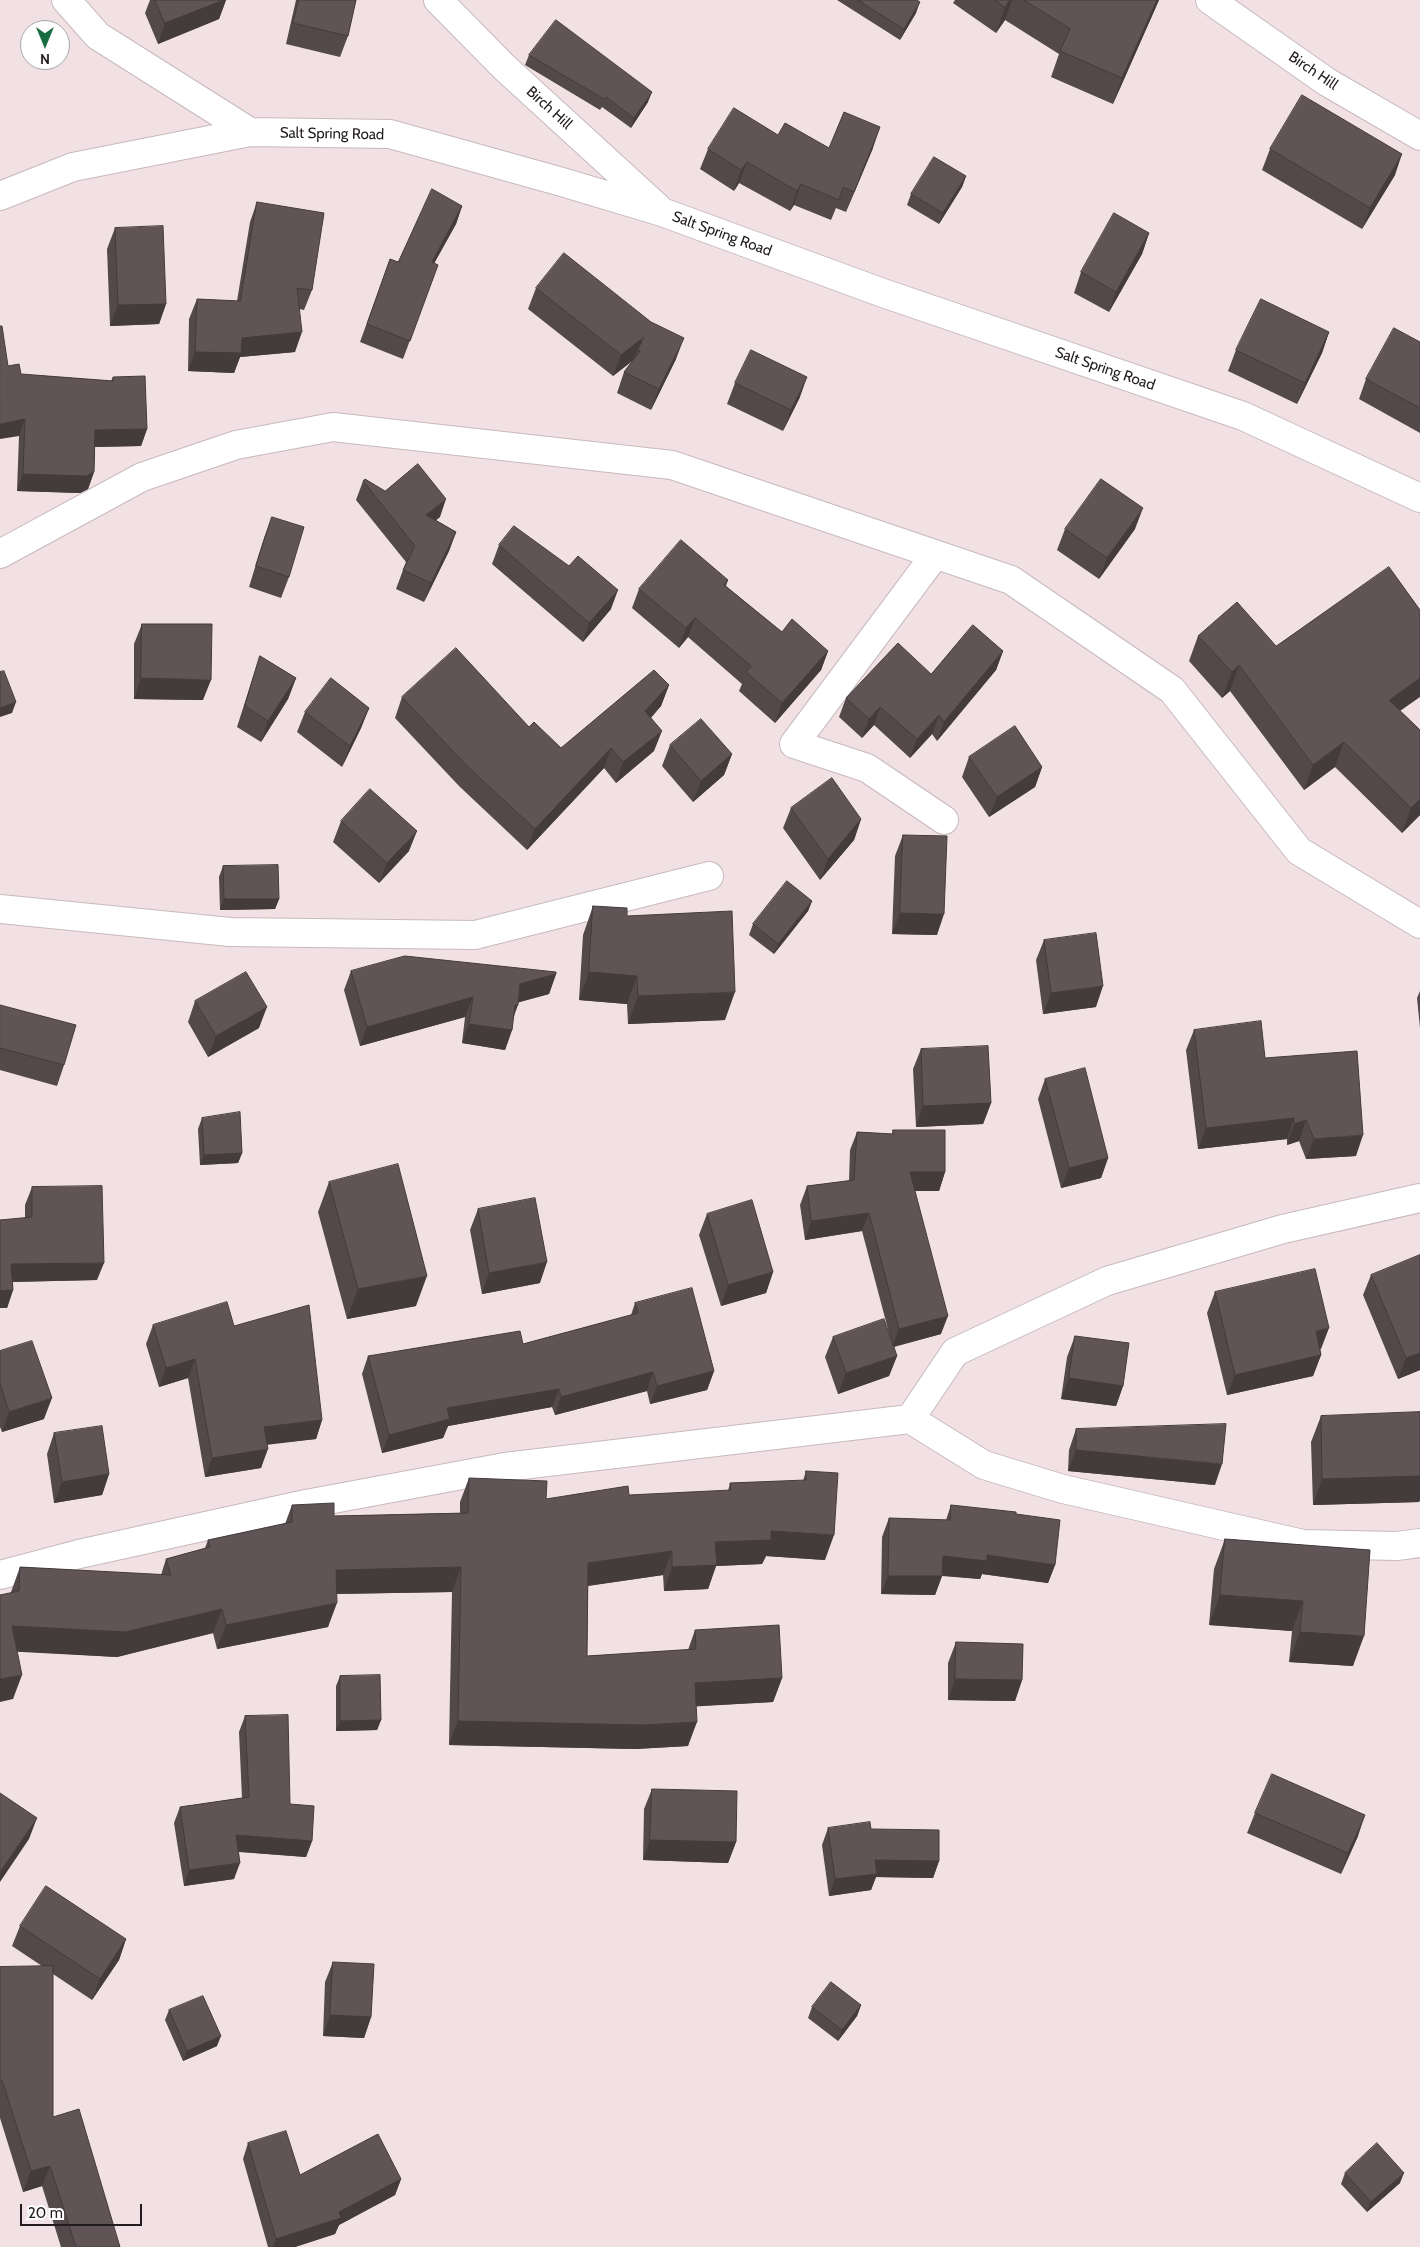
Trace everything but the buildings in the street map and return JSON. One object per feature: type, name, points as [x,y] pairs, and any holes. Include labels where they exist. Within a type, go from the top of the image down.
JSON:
[{"type":"street","points":[[66,0],[98,36],[250,132]]},
{"type":"street","name":"Birch Hill","points":[[438,0],[504,67],[662,212]]},
{"type":"street","name":"Birch Hill","points":[[1210,0],[1327,82],[1420,136]]},
{"type":"street","name":"Salt Spring Road","points":[[0,196],[72,166],[250,132],[390,134],[662,212],[892,296],[1243,416],[1420,498]]},
{"type":"street","points":[[0,554],[142,477],[236,445],[333,427],[672,465],[1011,580],[1172,690],[1299,851],[1420,924]]},
{"type":"street","points":[[935,555],[794,744],[867,768],[944,820]]},
{"type":"street","points":[[0,909],[230,932],[475,934],[708,876]]},
{"type":"street","points":[[910,1419],[955,1352],[1107,1281],[1283,1229],[1420,1198]]},
{"type":"street","points":[[0,1575],[79,1554],[306,1504],[504,1467],[910,1419],[984,1465],[1063,1489],[1303,1544],[1396,1546],[1420,1543]]}]
